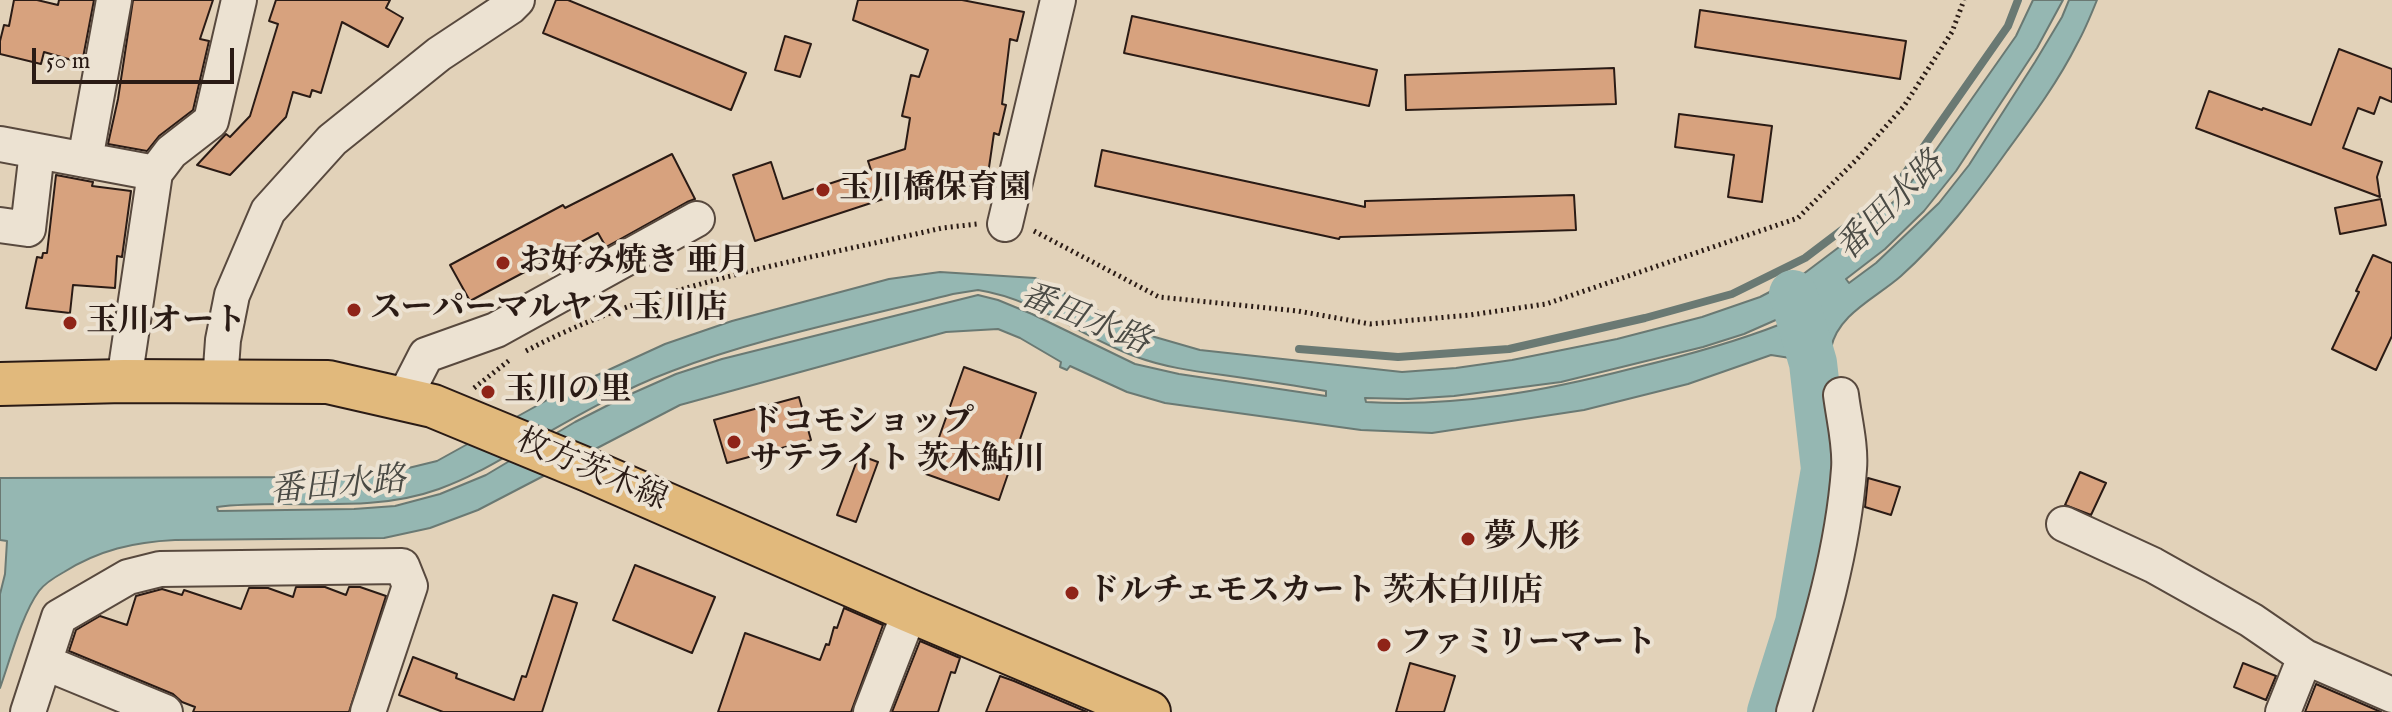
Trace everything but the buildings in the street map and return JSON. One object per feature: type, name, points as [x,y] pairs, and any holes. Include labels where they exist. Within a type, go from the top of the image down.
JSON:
[{"type":"main road","name":"枚方茨木線","points":[[0,384],[328,382],[404,398],[461,417],[588,470],[1149,712]]},
{"type":"street","points":[[85,160],[114,0]]},
{"type":"street","points":[[124,381],[155,173],[171,152],[211,121],[239,0]]},
{"type":"street","points":[[220,382],[223,340],[232,295],[268,211],[332,140],[439,54],[517,0]]},
{"type":"street","points":[[1005,224],[1058,0]]},
{"type":"street","points":[[0,144],[155,173]]},
{"type":"street","points":[[0,225],[28,229],[37,151]]},
{"type":"street","points":[[404,398],[426,355],[496,330],[697,219]]},
{"type":"street","points":[[1794,712],[1823,615],[1841,527],[1850,466],[1841,395]]},
{"type":"street","points":[[2064,524],[2153,565],[2251,620],[2305,657],[2392,695]]},
{"type":"street","points":[[28,712],[59,617],[128,577],[160,569],[402,566],[410,586],[375,710]]},
{"type":"street","points":[[871,712],[910,611]]},
{"type":"street","points":[[2283,712],[2305,657]]},
{"type":"street","points":[[46,663],[165,712]]},
{"type":"path","points":[[461,417],[469,392],[505,362],[568,329],[695,286],[942,228],[1005,224],[1039,232],[1159,297],[1298,311],[1370,324],[1546,304],[1798,218],[1904,106],[1952,32],[1964,0]]},
{"type":"water","name":"番田水路","points":[[2033,0],[2063,0],[2037,48],[1956,171],[1924,211],[1885,249],[1846,279],[1849,283],[1876,263],[1939,203],[1969,165],[2035,62],[2069,0],[2097,0],[2062,72],[1983,184],[1916,262],[1850,316],[1835,336],[1831,348],[1803,349],[1790,358],[1771,355],[1688,384],[1584,410],[1432,433],[1361,430],[1165,403],[1127,392],[1070,366],[1067,370],[1060,367],[1061,362],[998,329],[946,332],[680,405],[478,510],[430,528],[384,538],[160,541],[104,553],[77,564],[39,591],[22,624],[0,688],[0,594],[7,541],[0,540],[0,478],[347,477],[388,473],[437,461],[567,389],[665,344],[732,321],[889,279],[940,272],[1035,278],[1141,333],[1200,350],[1402,372],[1512,360],[1617,339],[1702,317],[1760,297],[1802,275],[1863,229],[1901,195],[2016,36]],"holes":[[[978,290],[1019,301],[1145,360],[1189,370],[1326,391],[1326,396],[1179,374],[1135,364],[1032,314],[978,295],[722,359],[676,374],[575,422],[486,475],[440,494],[395,506],[218,511],[217,507],[356,504],[412,497],[462,480],[579,415],[672,371],[776,338]],[[1778,319],[1781,324],[1708,349],[1534,390],[1434,402],[1366,402],[1365,398],[1454,396],[1561,382],[1703,347]]]},
{"type":"waterway","name":"番田水路","points":[[1299,349],[1398,357],[1509,349],[1645,318],[1732,294],[1805,258],[1892,192],[2008,26],[2018,0]]},
{"type":"waterway","points":[[1771,712],[1799,623],[1825,469],[1813,363],[1793,294]]},
{"type":"place","name":"玉川橋保育園","points":[[823,190]]},
{"type":"place","name":"お好み焼き 亜月","points":[[503,263]]},
{"type":"place","name":"スーパーマルヤス 玉川店","points":[[354,310]]},
{"type":"place","name":"玉川オート","points":[[70,323]]},
{"type":"place","name":"玉川の里","points":[[488,392]]},
{"type":"place","name":"ドコモショップ サテライト 茨木鮎川","points":[[734,442]]},
{"type":"place","name":"夢人形","points":[[1468,539]]},
{"type":"place","name":"ドルチェモスカート 茨木白川店","points":[[1072,593]]},
{"type":"place","name":"ファミリーマート","points":[[1384,645]]}]
